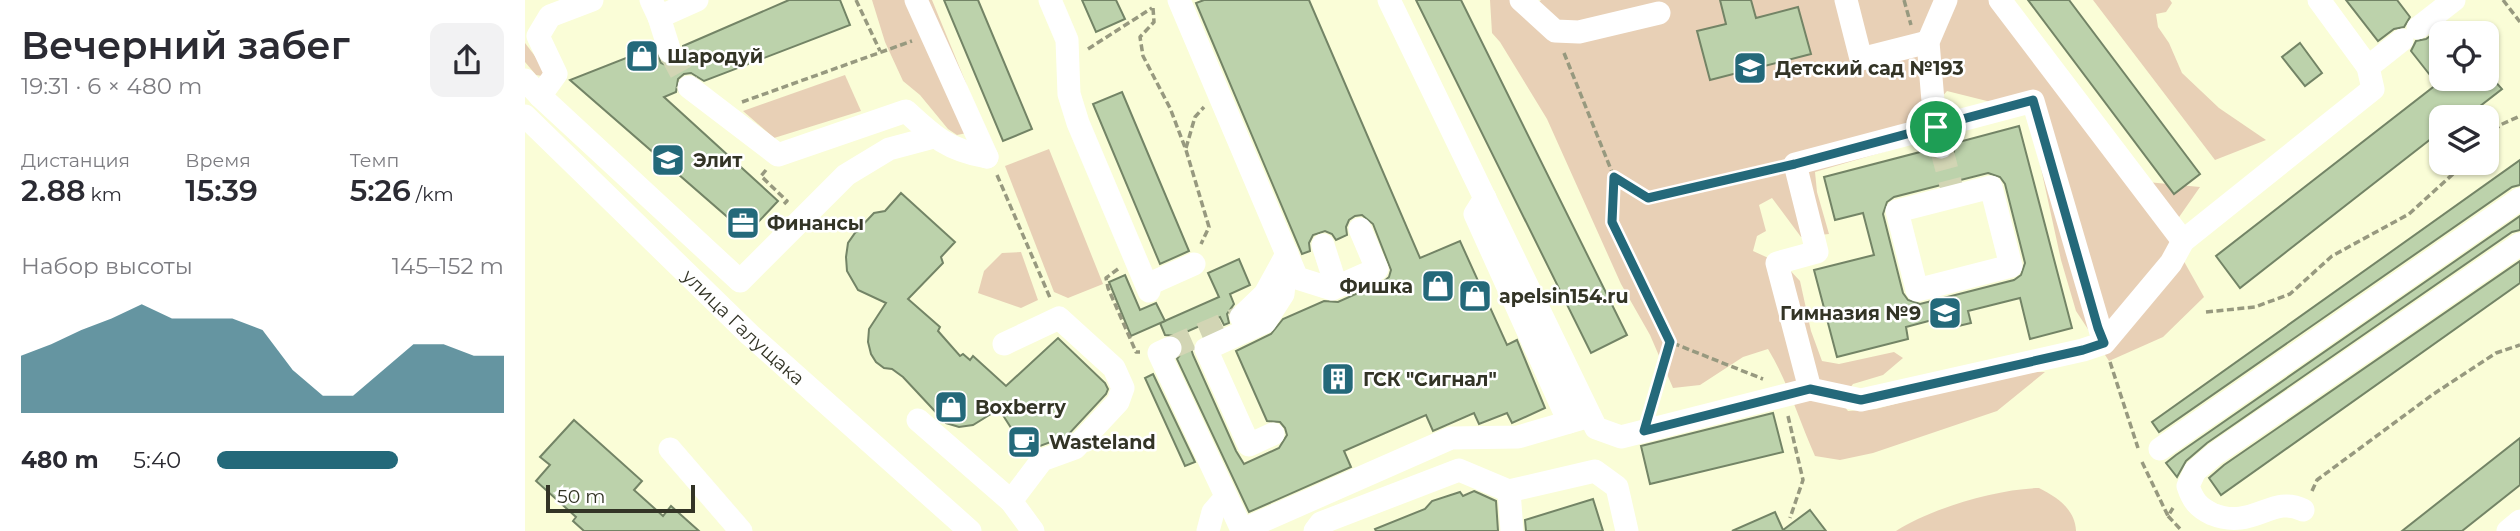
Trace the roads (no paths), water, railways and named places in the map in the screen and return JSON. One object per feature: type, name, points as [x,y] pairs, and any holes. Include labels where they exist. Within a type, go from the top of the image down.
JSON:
[{"type":"street","points":[[592,0],[550,16],[538,36],[556,75],[532,88],[740,281],[741,307],[750,335]]},
{"type":"street","points":[[670,52],[655,8],[697,0]]},
{"type":"street","points":[[689,87],[778,155],[906,111],[935,137],[961,152],[987,157],[916,0]]},
{"type":"street","points":[[1050,0],[1067,40],[1069,94],[1078,123],[1148,288],[1188,267]]},
{"type":"street","points":[[1389,0],[1485,198],[1580,419],[1595,428],[1621,437],[1810,389],[1861,400],[2104,343],[2171,263],[2183,240],[2373,89],[2368,67],[2319,0]]},
{"type":"street","points":[[1521,0],[1555,31],[1579,32],[1658,13]]},
{"type":"street","points":[[1846,0],[1861,58],[1928,42]]},
{"type":"street","points":[[1939,137],[1928,42],[1946,0]]},
{"type":"street","points":[[2000,0],[2183,240]]},
{"type":"street","points":[[2368,67],[2454,0]]},
{"type":"street","points":[[1169,2],[1217,93],[1297,278],[1332,289],[1377,269],[1358,230],[1365,256],[1323,283],[1297,297],[1283,294]]},
{"type":"street","points":[[1810,389],[1777,263],[1817,252],[1795,164],[1939,137],[2033,100],[2104,343]]},
{"type":"street","name":"улица Галущака","points":[[525,116],[750,335],[970,531]]},
{"type":"street","points":[[740,281],[846,175],[889,149],[935,137]]},
{"type":"street","points":[[1991,187],[2011,266],[1917,290],[1897,211],[1991,187]]},
{"type":"street","points":[[2149,450],[2520,200]]},
{"type":"street","points":[[2303,510],[2293,505],[2282,506],[2251,519],[2226,521],[2198,507],[2188,486],[2195,471],[2215,454],[2520,243]]},
{"type":"street","points":[[1323,245],[1323,283]]},
{"type":"street","points":[[1273,434],[1249,445],[1206,349],[1265,322],[1283,294],[1287,254]]},
{"type":"street","points":[[1241,317],[1265,294],[1287,254]]},
{"type":"street","points":[[1004,344],[1059,318],[1114,368],[1123,388],[1118,402],[1075,448],[1042,460],[1011,501]]},
{"type":"street","points":[[1165,351],[1242,530],[1451,438],[1518,437],[1580,419]]},
{"type":"street","points":[[918,421],[1011,501],[1033,531]]},
{"type":"street","points":[[670,449],[741,531]]},
{"type":"street","points":[[1315,531],[1321,523],[1459,470],[1509,491],[1595,471],[1617,487],[1627,531]]},
{"type":"street","points":[[1509,491],[1512,531]]},
{"type":"street","points":[[1208,531],[1213,512],[1226,497]]},
{"type":"street","points":[[2508,531],[2520,522]]},
{"type":"tunnel","points":[[670,52],[689,87]]},
{"type":"tunnel","points":[[1941,147],[1954,197]]},
{"type":"tunnel","points":[[1170,348],[1241,317]]},
{"type":"place","name":"Шародуй","points":[[642,56]]},
{"type":"place","name":"Детский сад №193","points":[[1750,68]]},
{"type":"place","name":"Элит","points":[[668,160]]},
{"type":"place","name":"Финансы","points":[[743,223]]},
{"type":"place","name":"Фишка","points":[[1438,286]]},
{"type":"place","name":"apelsin154.ru","points":[[1475,296]]},
{"type":"place","name":"Гимназия №9","points":[[1945,313]]},
{"type":"place","name":"ГСК \"Сигнал\"","points":[[1338,379]]},
{"type":"place","name":"Boxberry","points":[[951,407]]},
{"type":"place","name":"Wasteland","points":[[1024,442]]}]
